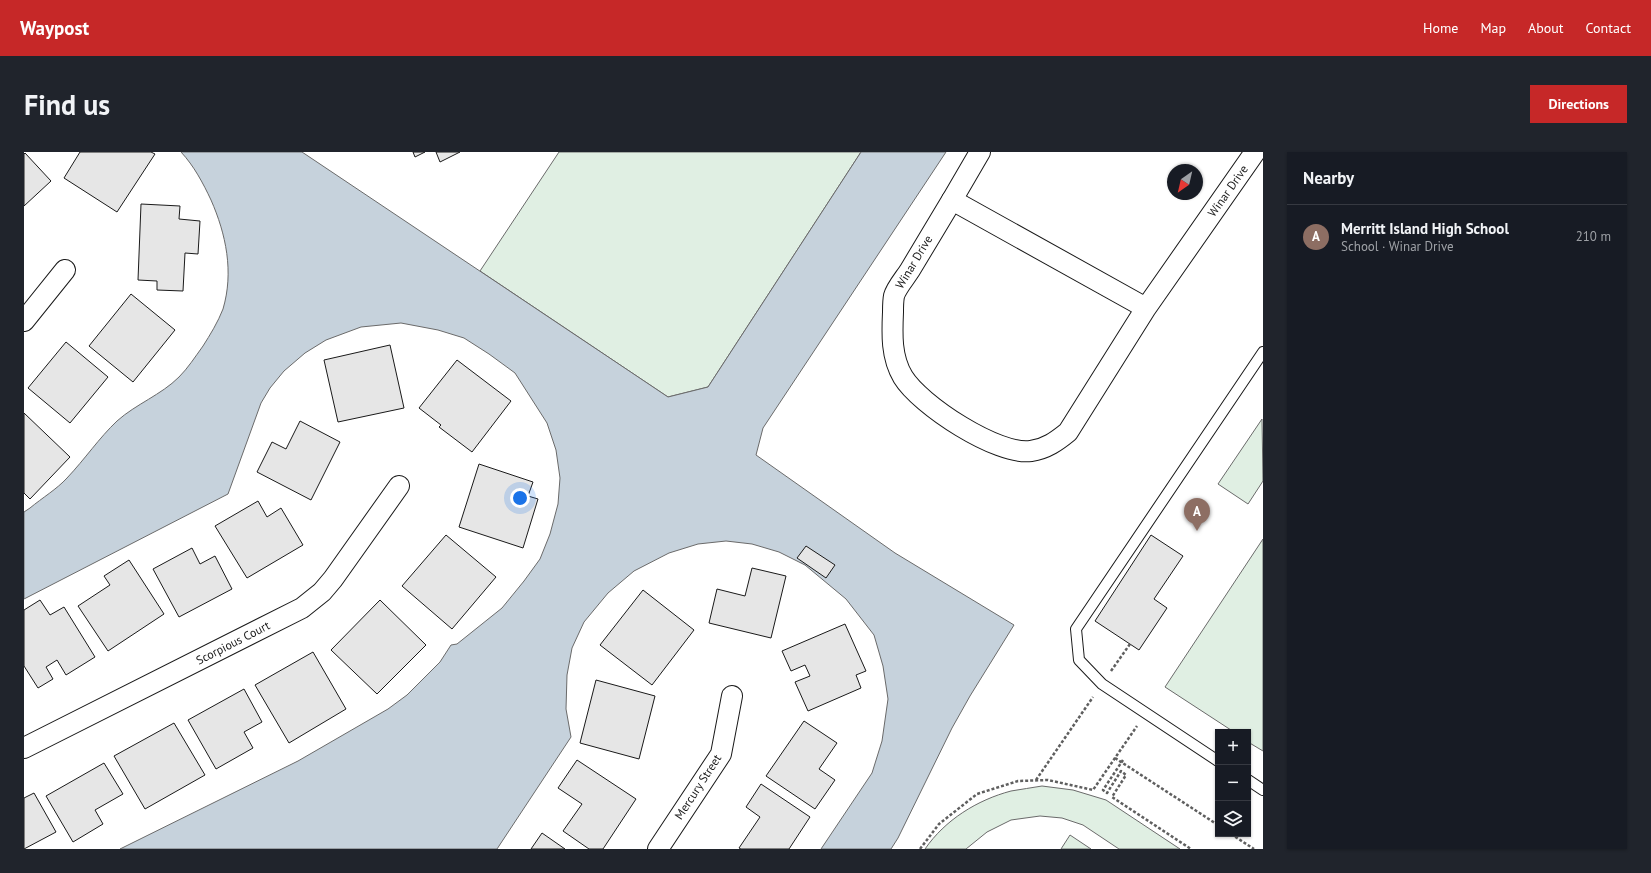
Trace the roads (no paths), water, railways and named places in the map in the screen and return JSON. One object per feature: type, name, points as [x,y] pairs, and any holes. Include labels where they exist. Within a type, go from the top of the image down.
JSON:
[{"type":"street","name":"Winar Drive","points":[[980,152],[894,296],[892,337],[895,356],[903,376],[916,392],[930,405],[965,428],[1000,447],[1017,451],[1030,451],[1056,442],[1068,432],[1146,308],[1255,152]]},
{"type":"street","points":[[952,200],[1146,308]]},
{"type":"street","points":[[24,321],[65,270]]},
{"type":"street","name":"Scorpious Court","points":[[24,748],[302,608],[322,592],[333,579],[399,486]]},
{"type":"street","name":"Mercury Street","points":[[658,849],[721,754],[732,696]]},
{"type":"lane","points":[[1215,758],[1102,684],[1079,660],[1076,629],[1263,352]]},
{"type":"lane","points":[[1251,782],[1263,790]]},
{"type":"place","name":"Merritt Island High School","points":[[1197,531]]}]
